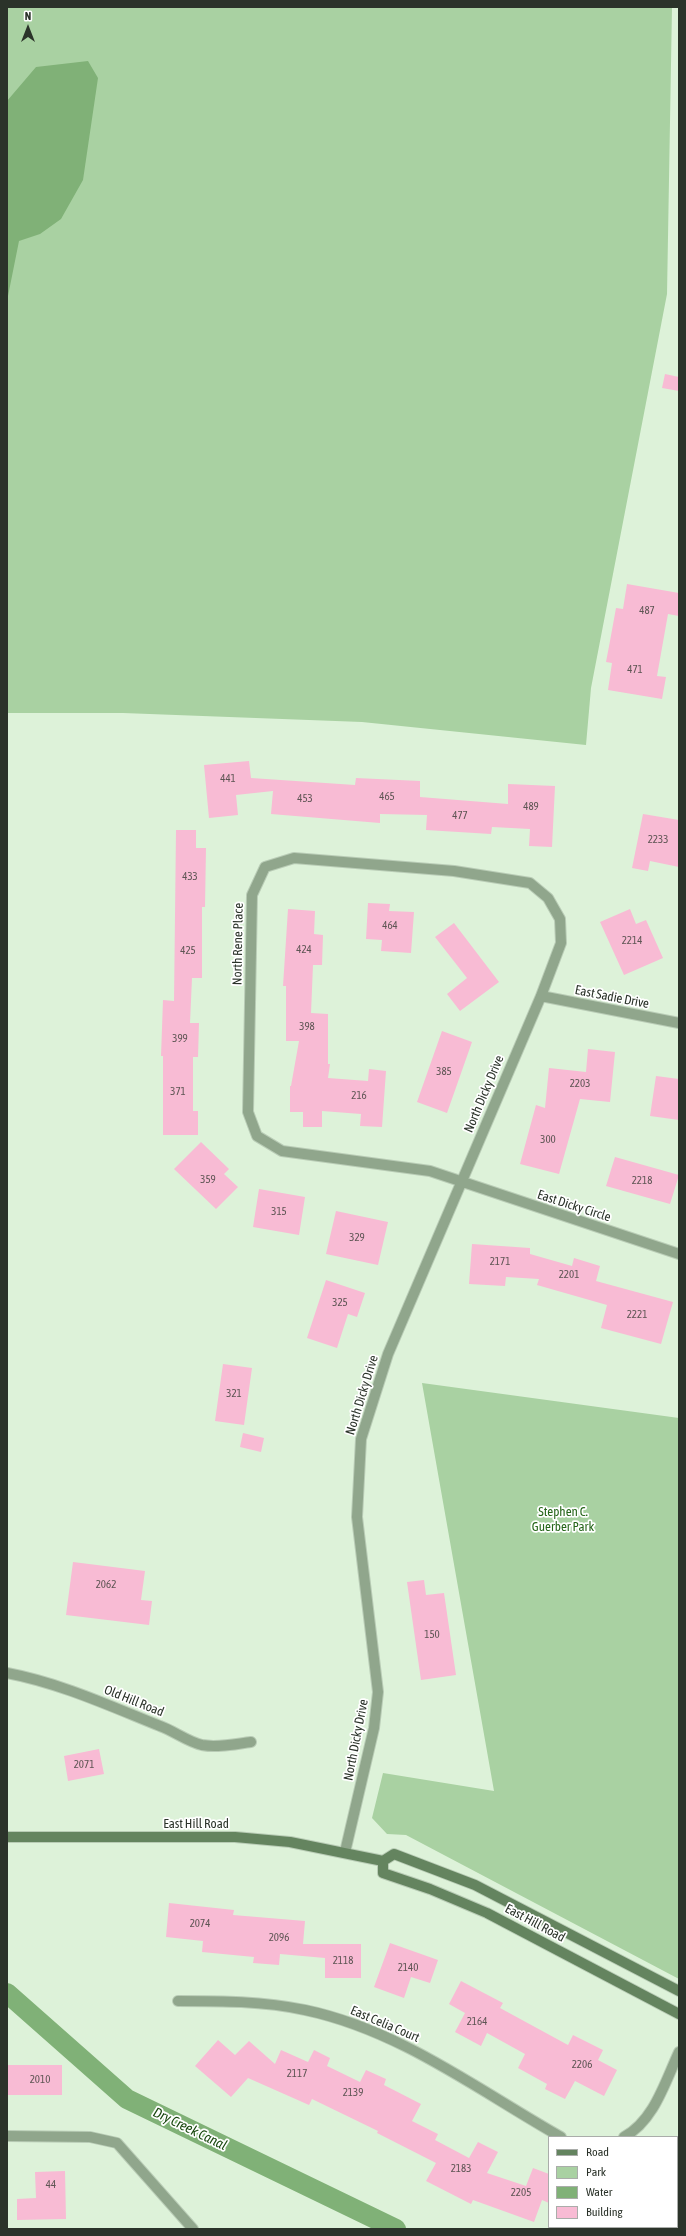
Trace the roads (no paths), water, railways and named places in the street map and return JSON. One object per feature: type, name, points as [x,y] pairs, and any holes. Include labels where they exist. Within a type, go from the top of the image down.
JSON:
[{"type":"street","name":"North Rene Place","points":[[460,1181],[430,1171],[282,1151],[257,1136],[248,1112],[252,895],[265,867],[294,858],[454,871],[530,883],[548,898],[560,919],[561,943],[540,996]]},
{"type":"street","name":"East Sadie Drive","points":[[540,996],[679,1023]]},
{"type":"street","name":"North Dicky Drive","points":[[345,1852],[374,1728],[378,1692],[358,1517],[361,1439],[388,1354],[460,1181],[540,996]]},
{"type":"street","name":"East Dicky Circle","points":[[460,1181],[679,1254]]},
{"type":"street","name":"Old Hill Road","points":[[7,1673],[30,1677],[87,1696],[172,1730],[201,1744],[213,1746],[251,1742]]},
{"type":"street","name":"East Hill Road","points":[[7,1837],[236,1837],[290,1842],[345,1852],[383,1861],[394,1854],[475,1885],[679,1990]]},
{"type":"street","name":"East Hill Road","points":[[383,1861],[383,1873],[430,1889],[487,1913],[679,2014]]},
{"type":"street","name":"East Celia Court","points":[[178,2001],[222,2001],[277,2005],[332,2016],[379,2033],[430,2058],[560,2136]]},
{"type":"street","points":[[626,2136],[635,2131],[650,2114],[679,2052]]},
{"type":"street","points":[[7,2136],[90,2137],[117,2143],[193,2229]]},
{"type":"water","points":[[88,61],[98,78],[83,180],[61,219],[40,234],[19,241],[7,301],[7,101],[36,67]]},
{"type":"waterway","name":"Dry Creek Canal","points":[[7,1993],[127,2099],[396,2229]]},
{"type":"park label","name":"Stephen C. Guerber Park","points":[[563,1520]]}]
